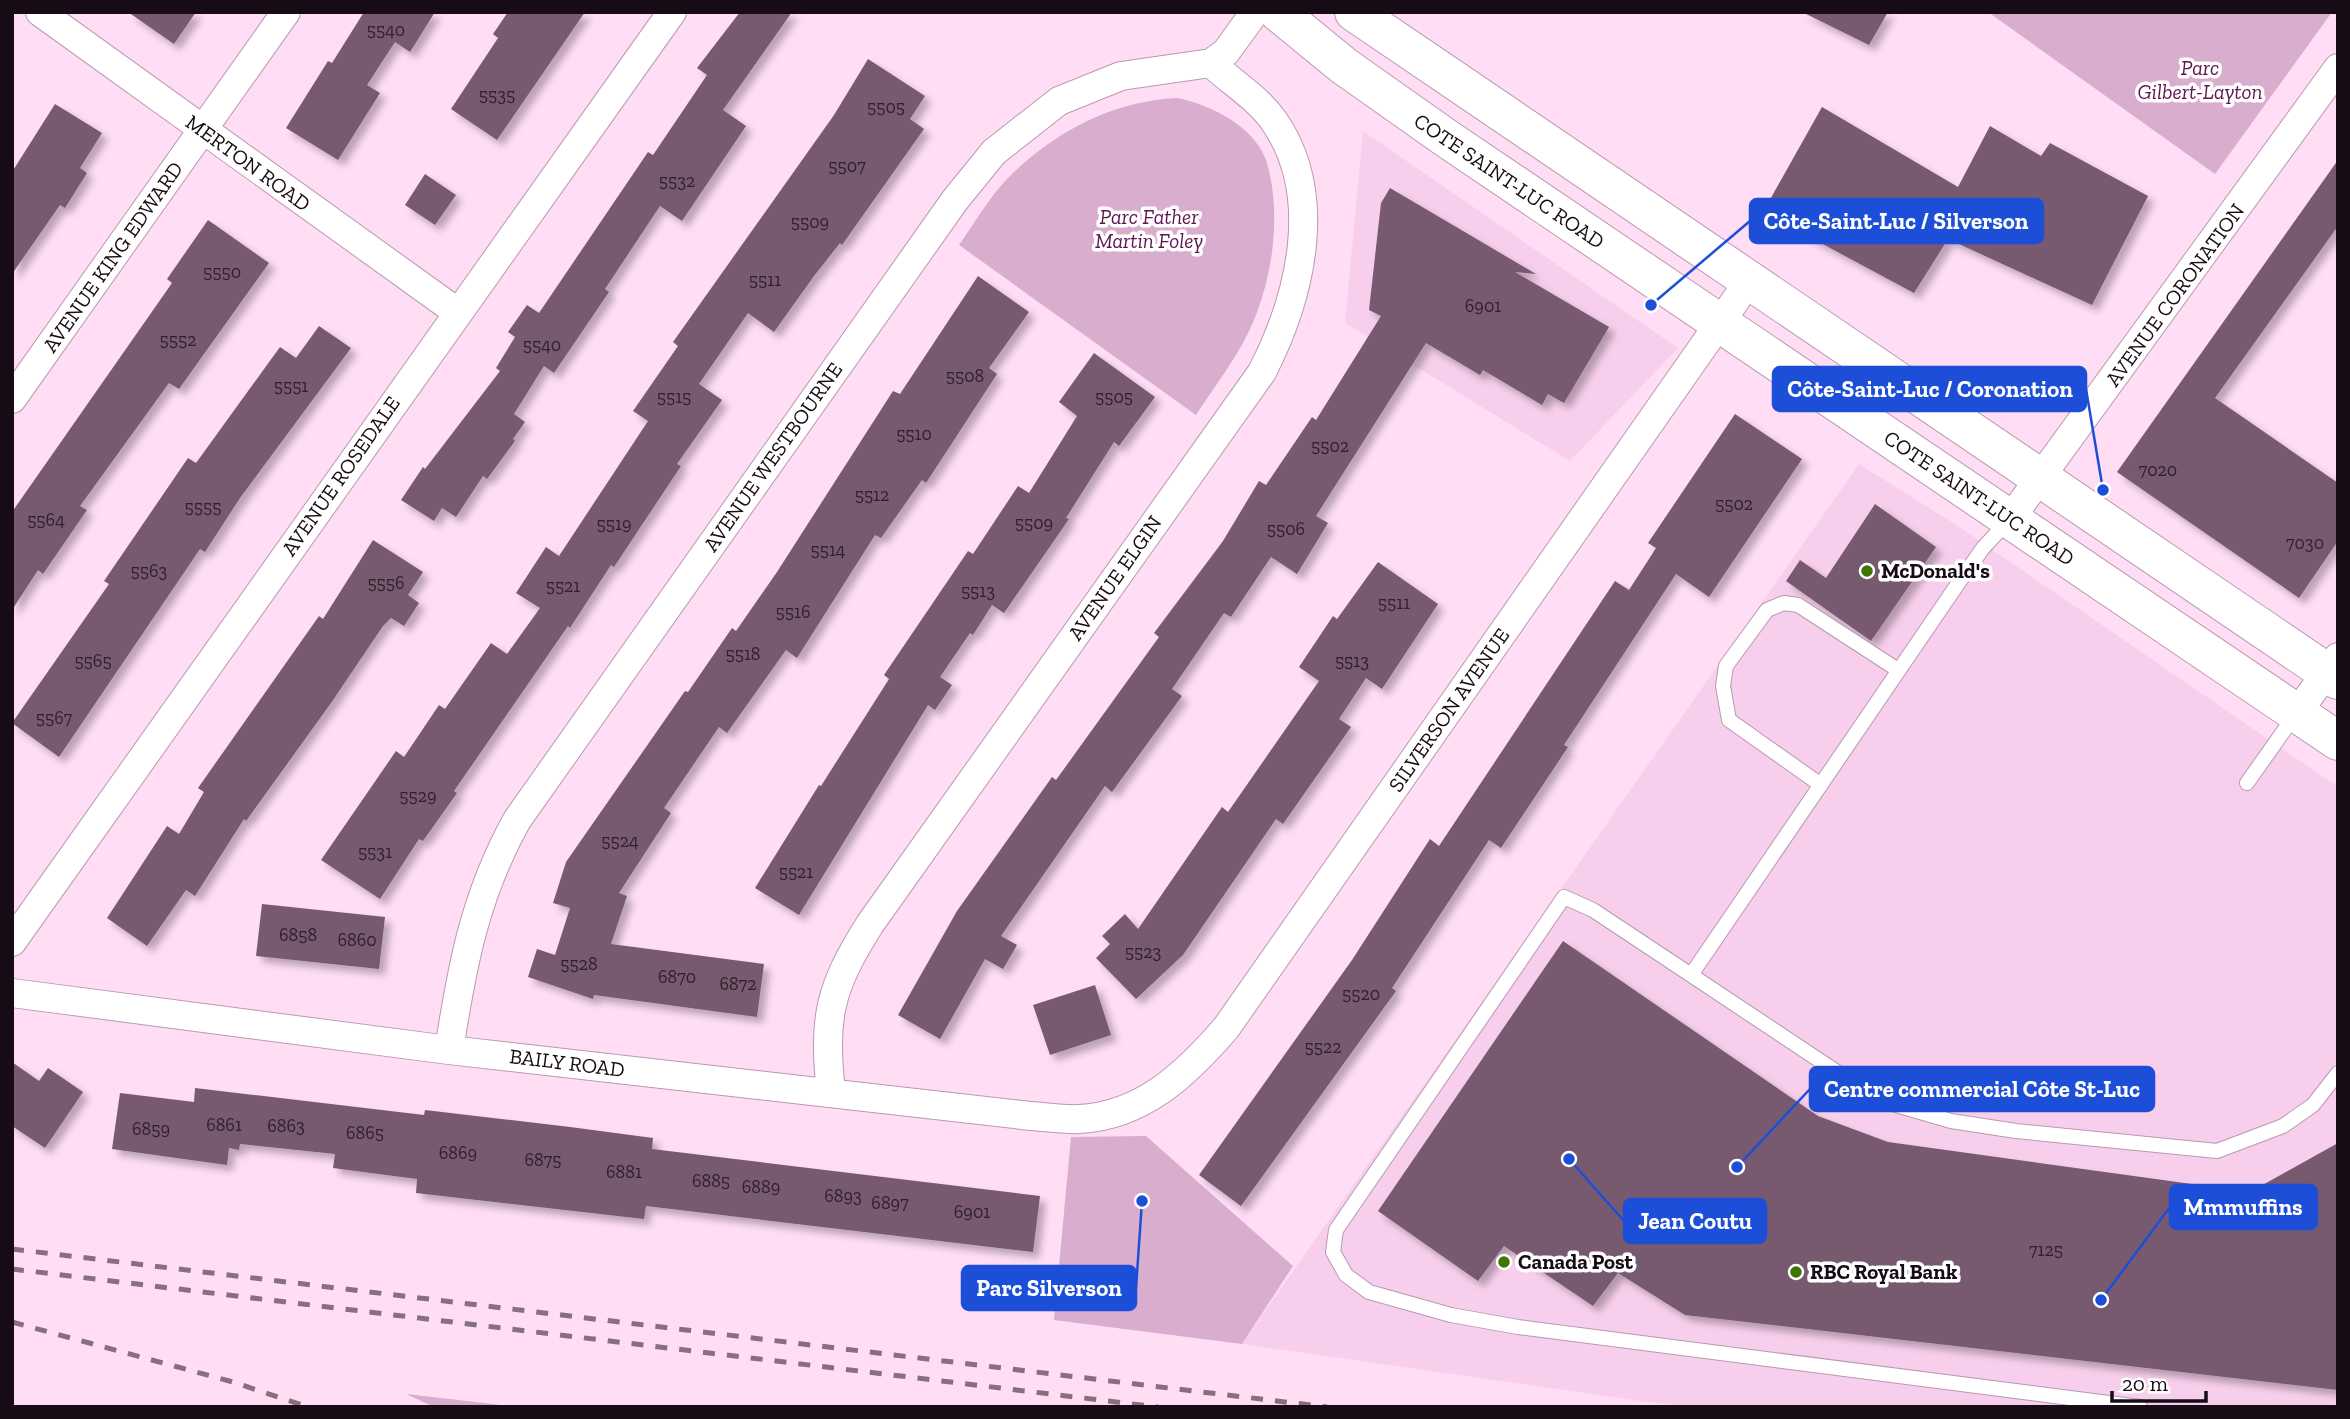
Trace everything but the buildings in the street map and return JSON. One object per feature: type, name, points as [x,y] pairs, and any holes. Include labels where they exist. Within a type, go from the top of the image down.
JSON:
[{"type":"main road","name":"COTE SAINT-LUC ROAD","points":[[1278,12],[1344,66],[1720,324],[2338,741]]},
{"type":"main road","points":[[1354,12],[2041,478],[2334,669]]},
{"type":"street","name":"MERTON ROAD","points":[[40,12],[457,312]]},
{"type":"street","name":"AVENUE KING EDWARD","points":[[12,399],[286,12]]},
{"type":"street","name":"AVENUE ROSEDALE","points":[[12,942],[672,12]]},
{"type":"street","points":[[1211,63],[1226,52],[1255,12]]},
{"type":"street","name":"AVENUE WESTBOURNE","points":[[449,1050],[474,919],[500,852],[517,820],[955,200],[994,152],[1059,101],[1121,76],[1211,63]]},
{"type":"street","name":"AVENUE ELGIN","points":[[831,1093],[826,1046],[828,1010],[843,967],[870,924],[1262,372],[1280,336],[1294,297],[1300,252],[1303,213],[1298,173],[1291,153],[1272,118],[1211,63]]},
{"type":"street","name":"AVENUE CORONATION","points":[[2010,519],[2338,68]]},
{"type":"street","name":"SILVERSON AVENUE","points":[[1121,1111],[1161,1093],[1193,1067],[1226,1028],[1749,281]]},
{"type":"street","points":[[2296,714],[2334,669]]},
{"type":"street","name":"BAILY ROAD","points":[[12,993],[449,1050],[831,1093],[1080,1119],[1121,1111]]},
{"type":"lane","points":[[1691,975],[1983,548],[2010,519]]},
{"type":"lane","points":[[1821,785],[1729,720],[1723,686],[1726,666],[1767,610],[1784,603],[1798,605],[1898,670]]},
{"type":"lane","points":[[2247,783],[2296,714]]},
{"type":"lane","points":[[2140,1407],[1517,1327],[1398,1302],[1369,1292],[1346,1275],[1333,1252],[1336,1230],[1564,897],[1594,910],[1879,1100],[1951,1121],[2217,1151],[2283,1126],[2313,1105],[2338,1073]]},
{"type":"shaded area","points":[[1363,131],[1678,348],[1570,461],[1345,323]]},
{"type":"shaded area","points":[[1859,464],[1961,528],[2338,787],[2338,1407],[1684,1407],[1242,1344]]},
{"type":"green space","name":"Parc Gilbert-Layton","points":[[1988,12],[2332,12],[2215,174]]},
{"type":"green space","name":"Parc Father Martin Foley","points":[[1177,98],[1216,111],[1252,137],[1266,160],[1274,205],[1272,254],[1253,323],[1226,371],[1196,415],[959,245],[999,187],[1024,163],[1063,134],[1084,122],[1129,105]]},
{"type":"green space","points":[[1146,1136],[1293,1266],[1242,1344],[1054,1320],[1071,1137]]},
{"type":"green space","points":[[406,1394],[519,1407],[434,1407]]},
{"type":"railway","points":[[12,1249],[1327,1407]]},
{"type":"railway","points":[[12,1269],[1158,1407]]},
{"type":"railway","points":[[12,1322],[233,1382],[308,1407]]},
{"type":"place","name":"Côte-Saint-Luc / Silverson","points":[[1651,305]]},
{"type":"place","name":"Côte-Saint-Luc / Coronation","points":[[2103,490]]},
{"type":"place","name":"McDonald's","points":[[1867,571]]},
{"type":"place","name":"Jean Coutu","points":[[1569,1159]]},
{"type":"place","name":"Centre commercial Côte St-Luc","points":[[1737,1167]]},
{"type":"place","name":"Parc Silverson","points":[[1142,1201]]},
{"type":"place","name":"Canada Post","points":[[1504,1262]]},
{"type":"place","name":"RBC Royal Bank","points":[[1796,1272]]},
{"type":"place","name":"Mmmuffins","points":[[2101,1300]]}]
